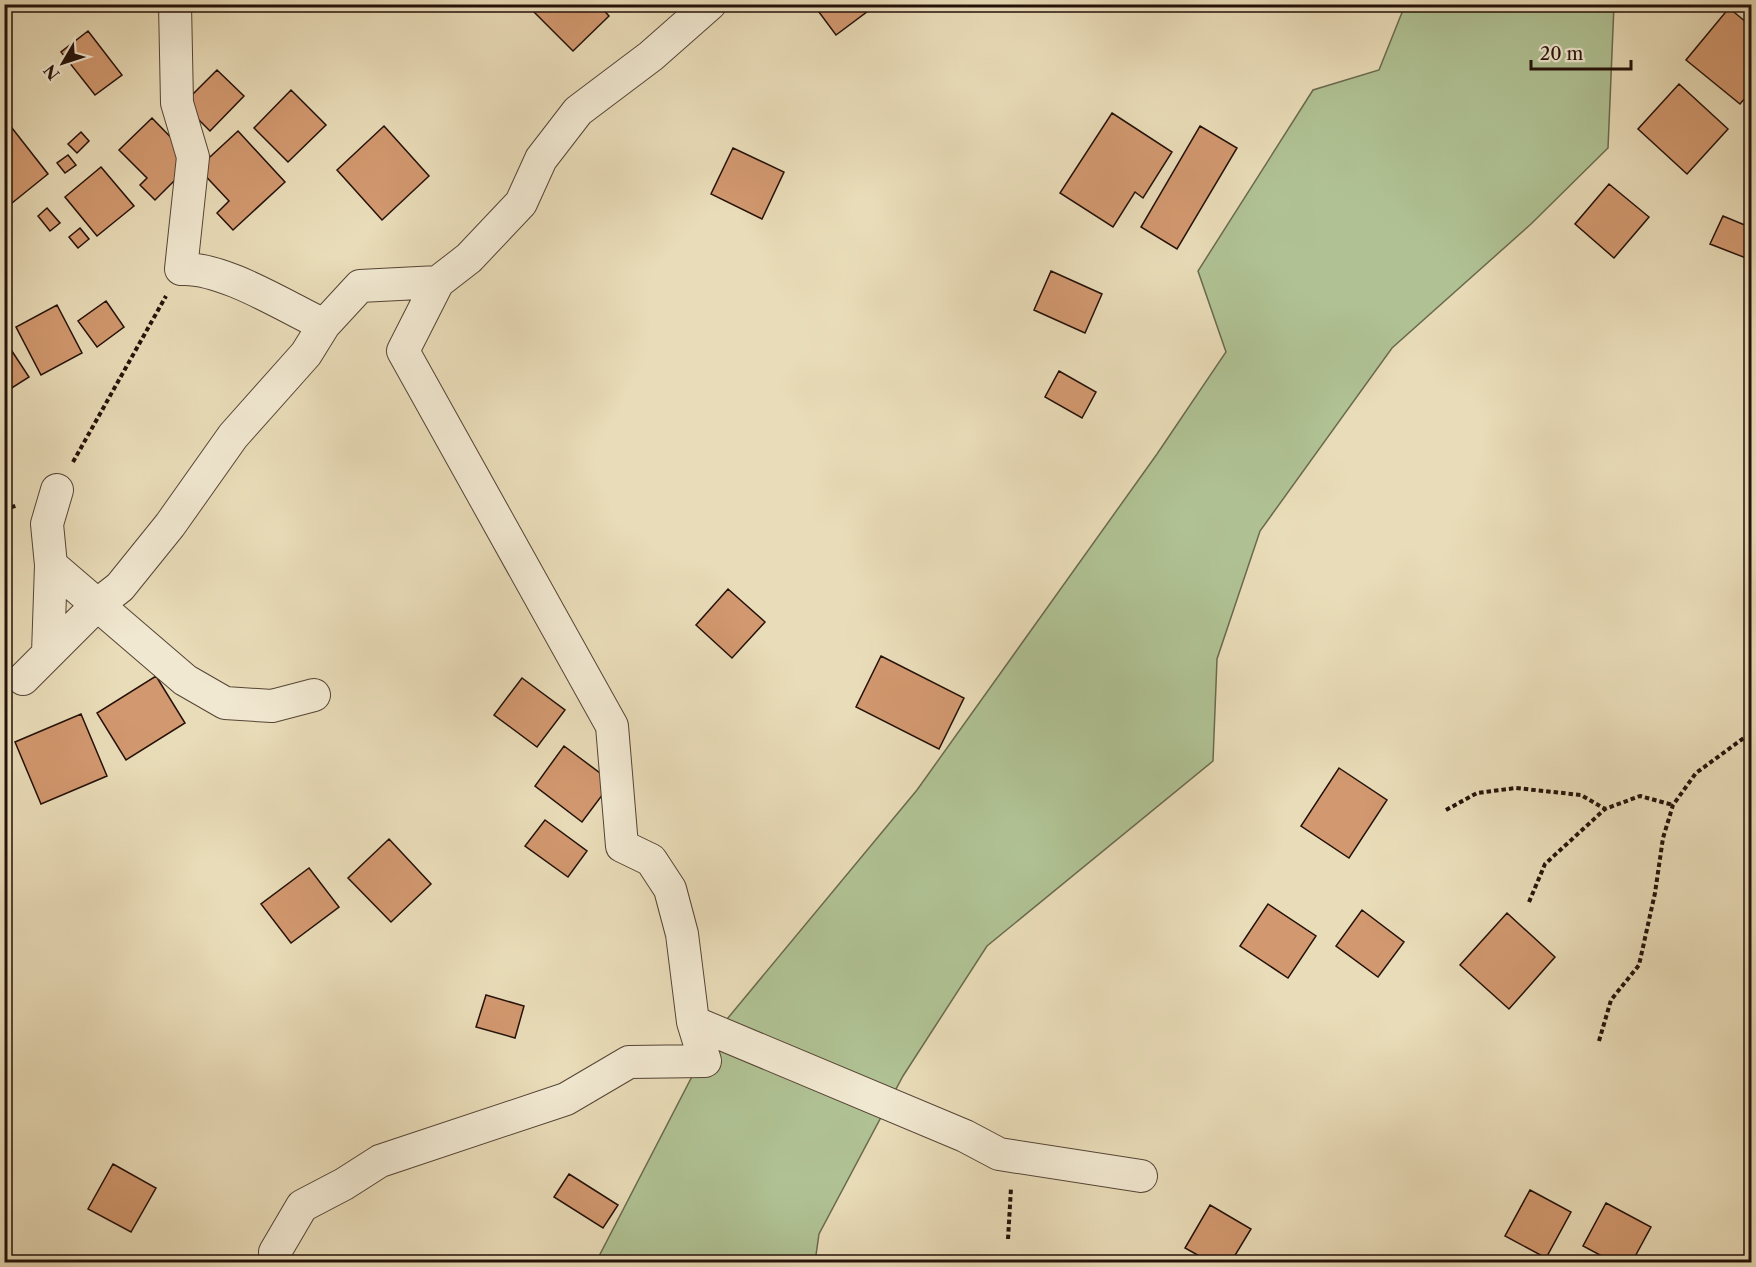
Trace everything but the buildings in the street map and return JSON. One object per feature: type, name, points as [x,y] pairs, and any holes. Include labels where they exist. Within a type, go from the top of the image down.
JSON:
[{"type":"street","points":[[175,4],[177,103],[193,157],[181,269],[196,268],[222,276],[324,325]]},
{"type":"street","points":[[275,1252],[302,1206],[344,1184],[380,1161],[566,1099],[629,1062],[705,1060],[693,1022],[682,934],[669,889],[651,860],[622,846],[612,726],[403,351],[438,282],[469,258],[521,203],[541,159],[578,111],[651,56],[710,4]]},
{"type":"street","points":[[23,679],[97,605],[120,587],[170,525],[233,436],[306,354],[324,325],[360,286],[438,282]]},
{"type":"street","points":[[48,653],[51,565],[47,524],[57,490]]},
{"type":"street","points":[[51,565],[185,680],[225,703],[272,706],[314,695]]},
{"type":"street","points":[[693,1022],[965,1136],[999,1154],[1141,1176]]},
{"type":"path","points":[[4,510],[57,490],[181,269]]},
{"type":"path","points":[[1599,1041],[1611,1000],[1639,965],[1655,893],[1663,838],[1673,805],[1696,773],[1752,732]]},
{"type":"path","points":[[1446,810],[1477,794],[1516,788],[1581,795],[1605,809]]},
{"type":"path","points":[[1529,902],[1545,864],[1605,809],[1640,796],[1673,805]]},
{"type":"path","points":[[999,1154],[1010,1173],[1008,1239]]},
{"type":"green space","points":[[1405,5],[1614,5],[1608,148],[1531,224],[1392,348],[1260,531],[1217,659],[1213,761],[987,946],[903,1076],[819,1234],[815,1262],[596,1262],[713,1036],[917,790],[1157,454],[1226,352],[1198,271],[1313,90],[1379,70]]}]
